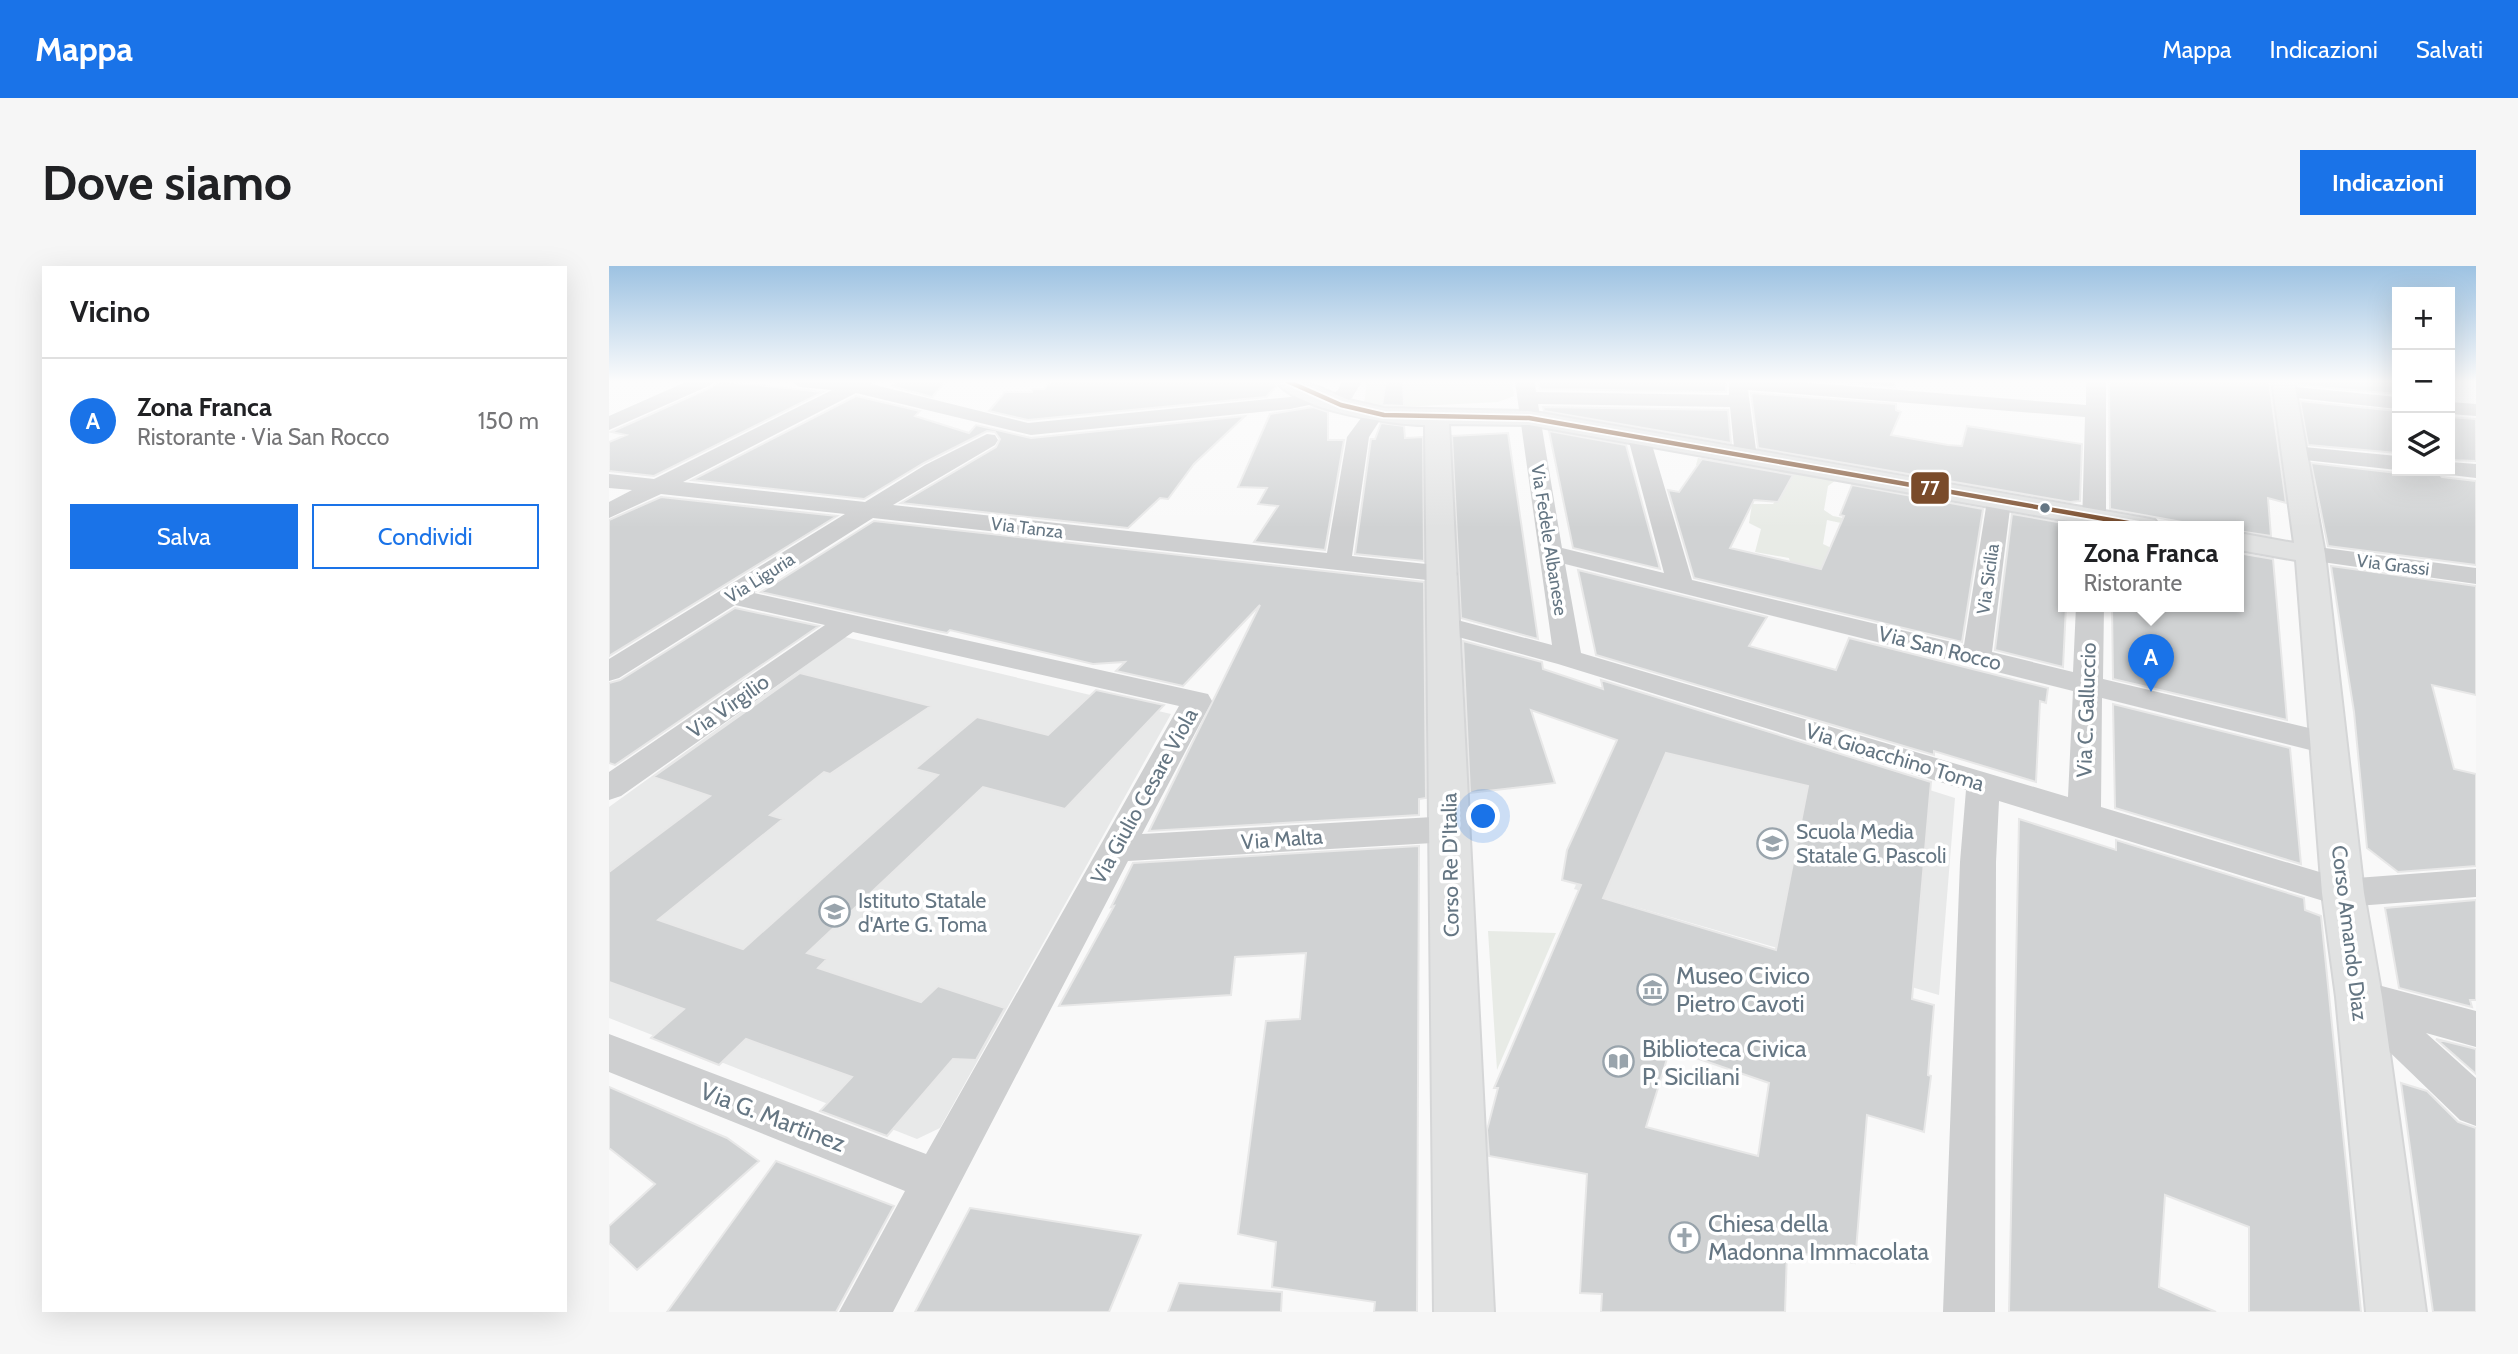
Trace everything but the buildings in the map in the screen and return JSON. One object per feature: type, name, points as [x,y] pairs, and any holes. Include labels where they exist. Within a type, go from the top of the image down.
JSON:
[{"type":"main road","name":"Corso Re D'Italia","points":[[1438,430],[1445,574],[1455,1155],[1464,1312]]},
{"type":"main road","points":[[1615,430],[1639,438],[1999,501],[2094,521]]},
{"type":"main road","name":"Corso Amando Diaz","points":[[2290,430],[2310,554],[2343,893],[2359,997],[2396,1312]]},
{"type":"main road","points":[[2244,543],[2310,554]]},
{"type":"street","points":[[609,511],[768,430]]},
{"type":"street","points":[[991,430],[1011,439]]},
{"type":"street","points":[[992,430],[1011,439]]},
{"type":"street","name":"Via Liguria","points":[[609,672],[910,485],[1011,439],[1074,430]]},
{"type":"street","points":[[1338,564],[1358,437],[1352,430]]},
{"type":"street","name":"Via Fedele Albanese","points":[[1532,430],[1568,658]]},
{"type":"street","points":[[1743,430],[1746,457]]},
{"type":"street","points":[[2094,521],[2096,430]]},
{"type":"street","points":[[1639,438],[1681,586]]},
{"type":"street","points":[[2294,453],[2392,463]]},
{"type":"street","points":[[2455,469],[2476,471]]},
{"type":"street","name":"Via Tanza","points":[[609,481],[1445,574]]},
{"type":"street","name":"Via Sicilia","points":[[1977,657],[1999,501]]},
{"type":"street","name":"Via San Rocco","points":[[1550,554],[2330,744]]},
{"type":"street","name":"Via Grassi","points":[[2310,554],[2476,576]]},
{"type":"street","name":"Via Giulio Cesare Viola","points":[[731,596],[1197,701],[865,1312]]},
{"type":"street","name":"Via C. Galluccio","points":[[2084,814],[2090,612]]},
{"type":"street","name":"Via Virgilio","points":[[609,788],[847,623]]},
{"type":"street","name":"Via Gioacchino Toma","points":[[1446,625],[1568,658],[2343,893]]},
{"type":"street","points":[[1969,1312],[1978,862],[1983,783]]},
{"type":"street","name":"Via Malta","points":[[1115,849],[1450,829]]},
{"type":"street","points":[[2343,893],[2476,883]]},
{"type":"street","points":[[2359,997],[2476,1029]]},
{"type":"street","points":[[2359,997],[2476,1106]]},
{"type":"street","name":"Via G. Martinez","points":[[609,1053],[936,1181]]},
{"type":"shaded area","points":[[1698,458],[1836,480],[1828,486],[1824,510],[1833,516],[1894,528],[1855,526],[1827,520],[1823,544],[1857,560],[1901,597],[1791,565],[1789,558],[1755,552],[1761,529],[1749,523],[1752,504],[1773,504],[1789,484],[1696,465]]},
{"type":"shaded area","name":"Istituto Statale d'Arte G. Toma","points":[[845,637],[1171,714],[940,1128],[917,1139],[609,1018],[609,807]]},
{"type":"shaded area","name":"Scuola Media Statale G. Pascoli","points":[[1641,699],[1955,798],[1939,995],[1574,889],[1638,749],[1616,741]]},
{"type":"shaded area","points":[[1488,931],[1556,933],[1497,1070]]},
{"type":"transit line","name":"77","points":[[1596,430],[2116,521]]},
{"type":"place","name":"Zona Franca","points":[[2151,692]]},
{"type":"place","name":"Scuola Media Statale G. Pascoli","points":[[1773,843]]},
{"type":"place","name":"Istituto Statale d'Arte G. Toma","points":[[835,912]]},
{"type":"place","name":"Museo Civico Pietro Cavoti","points":[[1653,989]]},
{"type":"place","name":"Biblioteca Civica P. Siciliani","points":[[1619,1062]]},
{"type":"place","name":"Chiesa della Madonna Immacolata","points":[[1685,1237]]}]
